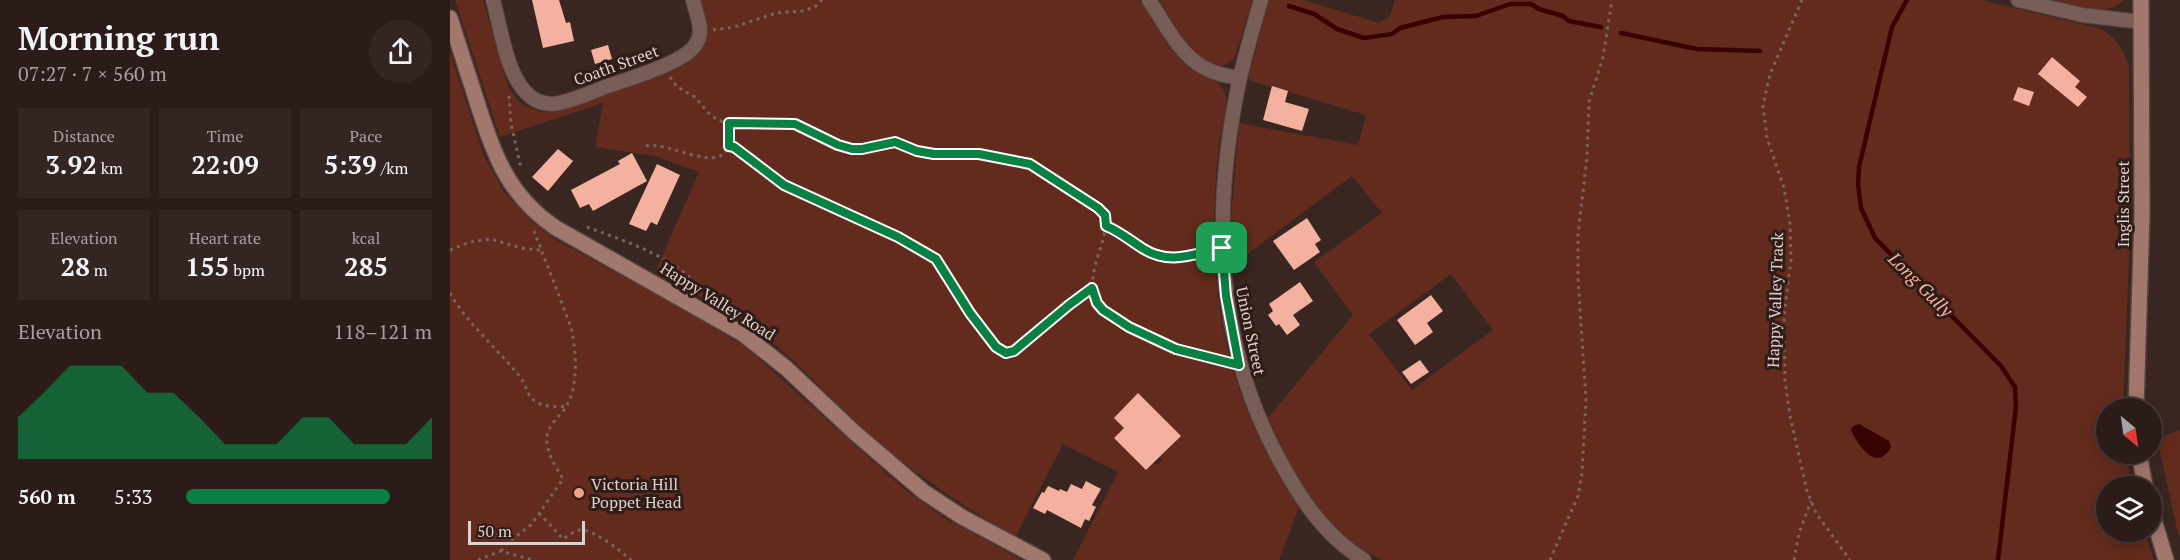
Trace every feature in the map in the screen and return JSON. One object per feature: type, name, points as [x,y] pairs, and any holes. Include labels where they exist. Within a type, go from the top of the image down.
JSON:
[{"type":"street","name":"Coath Street","points":[[493,0],[514,75],[521,88],[538,102],[560,103],[666,65],[690,51],[699,36]]},
{"type":"street","points":[[693,0],[699,36]]},
{"type":"street","points":[[1149,0],[1194,61],[1214,72],[1240,78]]},
{"type":"street","name":"Union Street","points":[[1261,0],[1240,78],[1227,156],[1222,248],[1226,296],[1239,365],[1259,418],[1294,485],[1324,527],[1364,560]]},
{"type":"street","points":[[2018,0],[2082,15],[2141,21]]},
{"type":"street","name":"Inglis Street","points":[[2136,398],[2142,205],[2141,0]]},
{"type":"street","name":"Happy Valley Road","points":[[450,18],[497,160],[510,183],[538,214],[556,228],[713,316],[758,344],[924,492],[962,517],[1043,560]]},
{"type":"street","points":[[2161,542],[2166,560]]},
{"type":"path","points":[[699,36],[776,13],[804,11],[816,6],[822,0]]},
{"type":"path","points":[[1550,560],[1578,496],[1582,473],[1586,400],[1578,279],[1578,235],[1587,157],[1589,102],[1603,57],[1612,0]]},
{"type":"path","name":"Happy Valley Track","points":[[1802,0],[1770,74],[1763,105],[1767,138],[1789,210],[1791,260],[1784,308],[1785,380],[1800,466],[1811,501],[1822,522],[1850,560]]},
{"type":"path","points":[[666,65],[677,87],[695,97],[711,116],[729,123],[795,124],[838,145],[852,149],[895,142],[917,151],[934,154],[979,154],[1030,164],[1098,208],[1105,215],[1106,226],[1092,276],[1092,288],[1097,303],[1103,310],[1129,327],[1176,349],[1239,365]]},
{"type":"path","points":[[509,96],[511,124],[522,171]]},
{"type":"path","points":[[646,146],[658,145],[711,159],[722,155],[729,146],[729,123]]},
{"type":"path","points":[[729,146],[734,147],[784,185],[898,237],[936,259],[990,339],[996,347],[1006,353],[1014,351],[1092,288]]},
{"type":"path","points":[[501,551],[504,546],[531,525],[563,479],[550,454],[547,441],[549,428],[566,406],[573,383],[574,341],[566,310],[534,232],[538,214]]},
{"type":"path","points":[[580,224],[628,243],[677,268],[697,284],[713,316]]},
{"type":"path","points":[[1106,226],[1154,256],[1166,259],[1222,248]]},
{"type":"path","points":[[450,250],[470,242],[491,239],[521,248],[540,250]]},
{"type":"path","points":[[450,292],[457,305],[526,385],[532,399],[541,405],[566,406]]},
{"type":"path","points":[[1794,560],[1799,533],[1811,501]]},
{"type":"path","points":[[540,513],[562,539],[578,530],[586,531],[622,552],[631,560]]},
{"type":"path","points":[[478,560],[501,551],[533,560]]},
{"type":"shaded area","points":[[455,0],[483,0],[508,86],[518,101],[541,112],[556,112],[696,53],[697,0],[1140,0],[1180,59],[1187,66],[1218,83],[1226,97],[1215,194],[1216,280],[1230,359],[1242,396],[1257,433],[1299,508],[1279,560],[1073,560],[1118,472],[1063,444],[1016,536],[955,500],[899,459],[863,428],[794,361],[756,330],[655,272],[699,172],[655,156],[595,147],[603,103],[500,137]],"holes":[[[1138,394],[1162,417],[1168,448],[1160,457],[1162,460],[1146,470],[1135,460],[1140,455],[1114,438],[1124,428],[1114,418]]]},
{"type":"shaded area","points":[[1159,0],[1253,0],[1234,59],[1223,66],[1202,57],[1185,40]]},
{"type":"shaded area","points":[[1269,0],[1304,0],[1379,23],[1390,16],[1395,0],[1981,0],[2104,31],[2118,44],[2129,67],[2130,230],[2123,398],[2096,398],[2096,464],[2128,464],[2130,476],[2096,476],[2096,542],[2148,542],[2154,560],[1382,560],[1361,548],[1327,518],[1288,460],[1268,418],[1353,315],[1314,262],[1382,213],[1352,176],[1230,267],[1230,229],[1239,123],[1358,145],[1366,115],[1248,80]],"holes":[[[1451,274],[1493,330],[1412,390],[1369,334]]]},
{"type":"shaded area","points":[[2055,0],[2124,0],[2109,8],[2091,9]]},
{"type":"shaded area","points":[[450,53],[484,156],[504,192],[532,222],[558,241],[667,300],[746,347],[904,489],[944,518],[1022,560],[450,560]]},
{"type":"shaded area","points":[[1859,424],[1889,441],[1891,447],[1886,454],[1880,458],[1874,457],[1863,449],[1851,430],[1853,426]]},
{"type":"shaded area","points":[[2180,430],[2180,534],[2178,534],[2162,461],[2162,436]]},
{"type":"building","points":[[532,0],[559,0],[566,23],[570,22],[574,41],[543,48]]},
{"type":"building","points":[[608,45],[612,59],[595,64],[591,50]]},
{"type":"building","points":[[2052,57],[2080,81],[2075,87],[2087,97],[2078,107],[2038,74]]},
{"type":"building","points":[[1272,86],[1288,91],[1285,102],[1309,109],[1302,131],[1263,120]]},
{"type":"building","points":[[2018,87],[2034,92],[2029,106],[2013,100]]},
{"type":"building","points":[[558,149],[573,161],[548,191],[532,177]]},
{"type":"building","points":[[632,153],[647,181],[593,211],[589,204],[580,208],[571,190],[620,164],[618,161]]},
{"type":"building","points":[[657,164],[680,175],[657,225],[651,222],[646,231],[629,224]]},
{"type":"building","points":[[1307,218],[1321,240],[1315,244],[1320,252],[1294,270],[1273,241]]},
{"type":"building","points":[[1300,282],[1313,301],[1293,315],[1300,325],[1287,335],[1268,315],[1273,311],[1269,304]]},
{"type":"building","points":[[1431,295],[1443,311],[1427,323],[1433,332],[1415,345],[1397,320]]},
{"type":"building","points":[[1420,360],[1429,372],[1411,384],[1402,372]]},
{"type":"building","points":[[1138,393],[1181,436],[1146,470],[1114,438],[1124,428],[1114,418]]},
{"type":"building","points":[[1086,481],[1101,489],[1092,505],[1096,507],[1089,521],[1085,519],[1081,528],[1047,510],[1045,514],[1033,508],[1048,486],[1067,492],[1071,484],[1082,489]]},
{"type":"waterway","name":"Long Gully","points":[[1907,0],[1892,27],[1859,167],[1858,184],[1861,208],[1875,238],[2001,366],[2015,387],[2016,407],[1998,560]]},
{"type":"waterway","points":[[1289,6],[1314,14],[1337,29],[1364,38],[1392,34],[1400,28],[1443,17],[1476,16],[1510,4],[1531,4],[1539,9],[1563,16],[1569,21],[1601,27]]},
{"type":"waterway","points":[[1621,33],[1697,49],[1760,51]]},
{"type":"place","name":"Victoria Hill Poppet Head","points":[[579,493]]},
{"type":"route","points":[[729,123],[795,124],[838,145],[852,149],[895,142],[917,151],[934,154],[979,154],[1020,161],[1030,164],[1098,208],[1105,215],[1106,226],[1154,256],[1166,259],[1180,258],[1222,248],[1226,296],[1239,365],[1176,349],[1129,327],[1103,310],[1097,303],[1092,288],[1014,351],[1006,353],[996,347],[970,313],[936,259],[898,237],[784,185],[734,147],[729,146],[729,123]]}]
